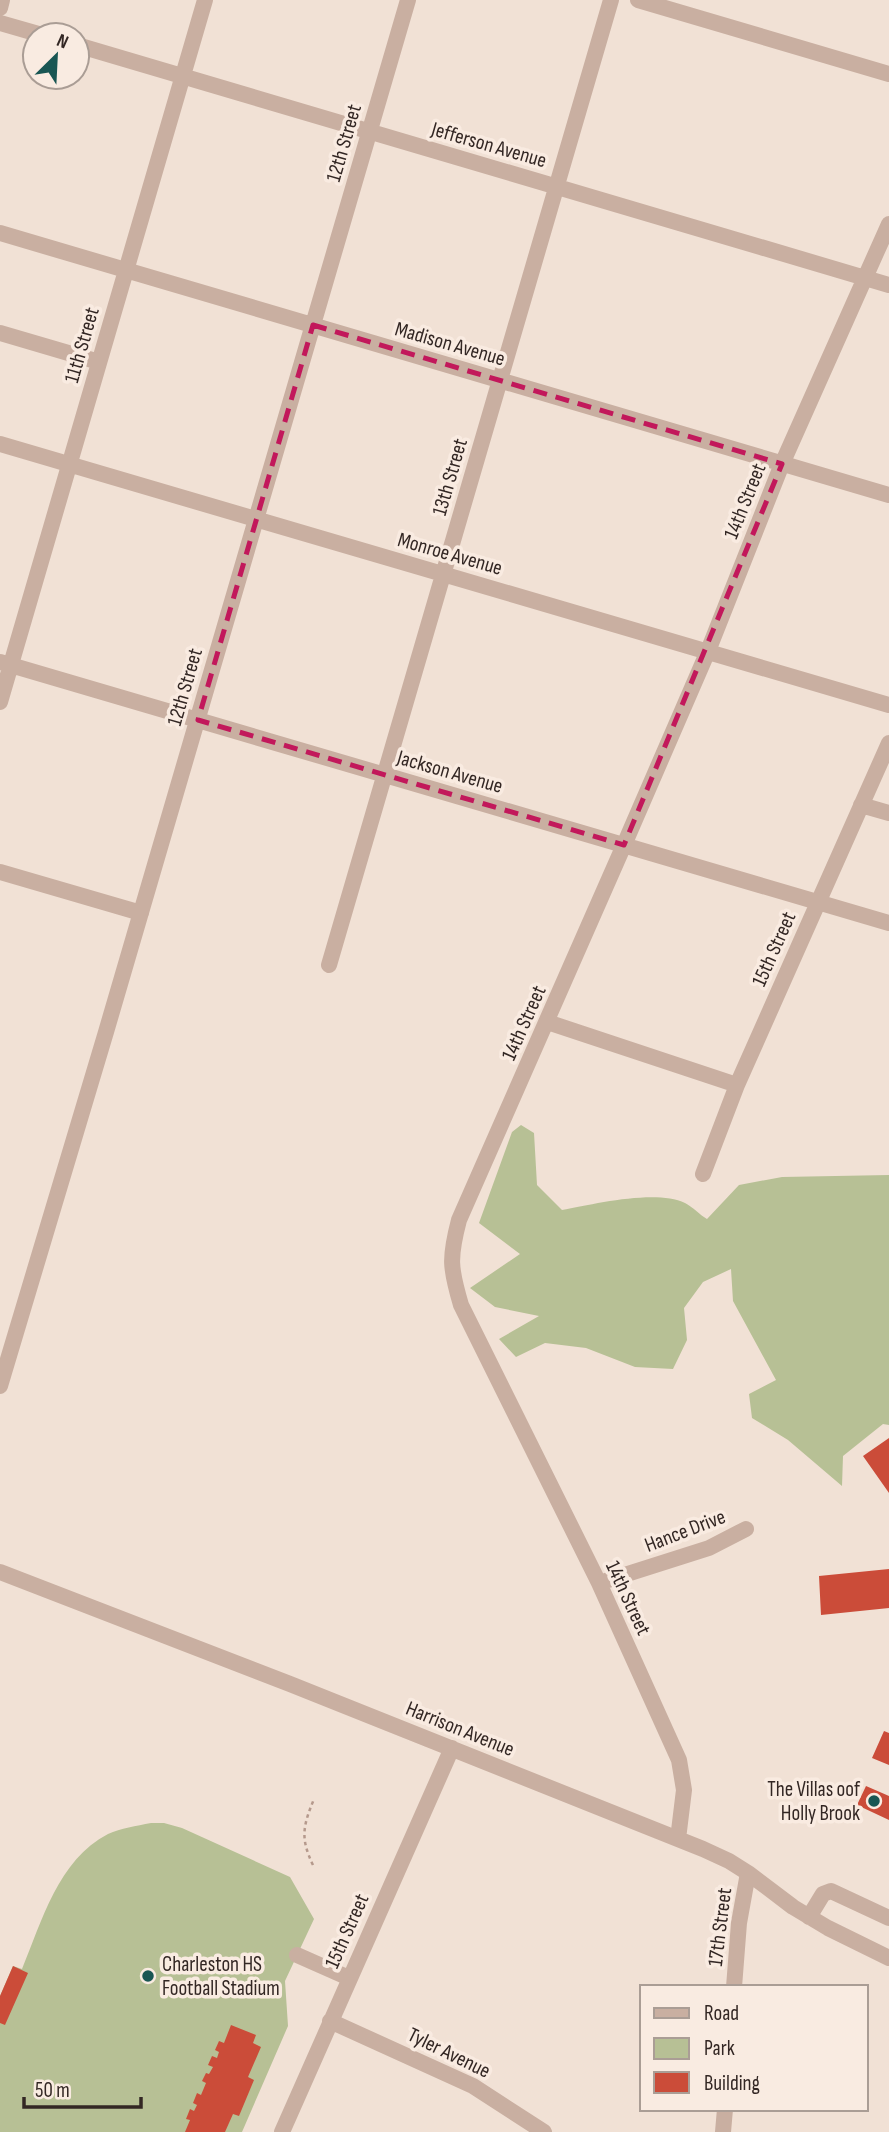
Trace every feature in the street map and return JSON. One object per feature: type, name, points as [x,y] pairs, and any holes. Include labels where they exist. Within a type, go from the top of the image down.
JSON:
[{"type":"street","points":[[0,8],[2,0]]},
{"type":"street","name":"11th Street","points":[[0,702],[5,663],[69,464],[205,0]]},
{"type":"street","name":"12th Street","points":[[0,1386],[408,0]]},
{"type":"street","name":"13th Street","points":[[329,965],[611,0]]},
{"type":"street","points":[[638,0],[889,74]]},
{"type":"street","points":[[0,23],[21,29]]},
{"type":"street","name":"Jefferson Avenue","points":[[91,49],[889,285]]},
{"type":"street","name":"14th Street","points":[[678,1839],[684,1790],[680,1760],[599,1583],[461,1305],[452,1277],[451,1250],[459,1220],[708,651],[782,464],[889,224]]},
{"type":"street","name":"Madison Avenue","points":[[0,233],[889,495]]},
{"type":"street","points":[[0,333],[99,362]]},
{"type":"street","name":"Monroe Avenue","points":[[0,444],[889,705]]},
{"type":"street","name":"Jackson Avenue","points":[[5,663],[889,923]]},
{"type":"street","name":"15th Street","points":[[703,1174],[737,1085],[889,743]]},
{"type":"street","points":[[861,805],[889,813]]},
{"type":"street","points":[[0,872],[141,913]]},
{"type":"street","points":[[547,1021],[737,1085]]},
{"type":"street","name":"Hance Drive","points":[[599,1583],[709,1548],[746,1529]]},
{"type":"street","name":"Harrison Avenue","points":[[0,1572],[452,1748],[729,1861],[809,1917],[889,1958]]},
{"type":"street","name":"15th Street","points":[[282,2132],[452,1748]]},
{"type":"street","name":"17th Street","points":[[734,1985],[739,1923],[748,1873]]},
{"type":"street","points":[[809,1917],[823,1894],[831,1891],[889,1918]]},
{"type":"street","points":[[297,1955],[349,1978]]},
{"type":"street","name":"Tyler Avenue","points":[[330,2021],[473,2086],[544,2132]]},
{"type":"street","points":[[723,2132],[725,2111]]},
{"type":"path","points":[[313,1865],[303,1839],[304,1822],[314,1799]]},
{"type":"highlighted area","points":[[313,325],[782,464],[624,845],[198,720]]},
{"type":"green space","points":[[521,1125],[534,1133],[537,1185],[562,1210],[607,1201],[658,1197],[685,1203],[707,1219],[739,1185],[782,1177],[889,1175],[889,1425],[883,1424],[843,1456],[842,1486],[788,1440],[752,1418],[749,1394],[776,1380],[733,1301],[731,1269],[703,1282],[684,1308],[687,1340],[673,1369],[635,1367],[586,1348],[545,1343],[516,1357],[499,1339],[539,1316],[495,1307],[470,1288],[520,1254],[479,1223],[512,1132]]},
{"type":"green space","name":"Charleston HS Football Stadium","points":[[151,1823],[182,1828],[290,1877],[314,1919],[285,1981],[288,2026],[242,2132],[0,2132],[0,1996],[13,1966],[22,1969],[54,1893],[76,1859],[108,1834]]},
{"type":"building","points":[[889,1438],[889,1493],[863,1456]]},
{"type":"building","points":[[889,1569],[889,1608],[821,1615],[819,1576]]},
{"type":"building","name":"The Villas oof Holly Brook","points":[[884,1731],[889,1733],[889,1765],[872,1758]]},
{"type":"building","name":"The Villas oof Holly Brook","points":[[866,1786],[889,1796],[889,1820],[857,1805]]},
{"type":"building","points":[[13,1966],[28,1973],[5,2025],[0,2023],[0,1996]]},
{"type":"building","points":[[231,2025],[256,2035],[253,2043],[261,2047],[248,2077],[254,2080],[239,2116],[233,2114],[225,2132],[185,2132],[190,2120],[186,2119],[190,2109],[194,2111],[197,2105],[193,2103],[197,2093],[201,2095],[206,2083],[202,2081],[213,2067],[208,2065],[212,2056],[217,2058],[219,2052],[215,2050],[219,2041],[224,2043]]},
{"type":"place","name":"The Villas oof Holly Brook","points":[[874,1801]]},
{"type":"place","name":"Charleston HS Football Stadium","points":[[148,1976]]}]
